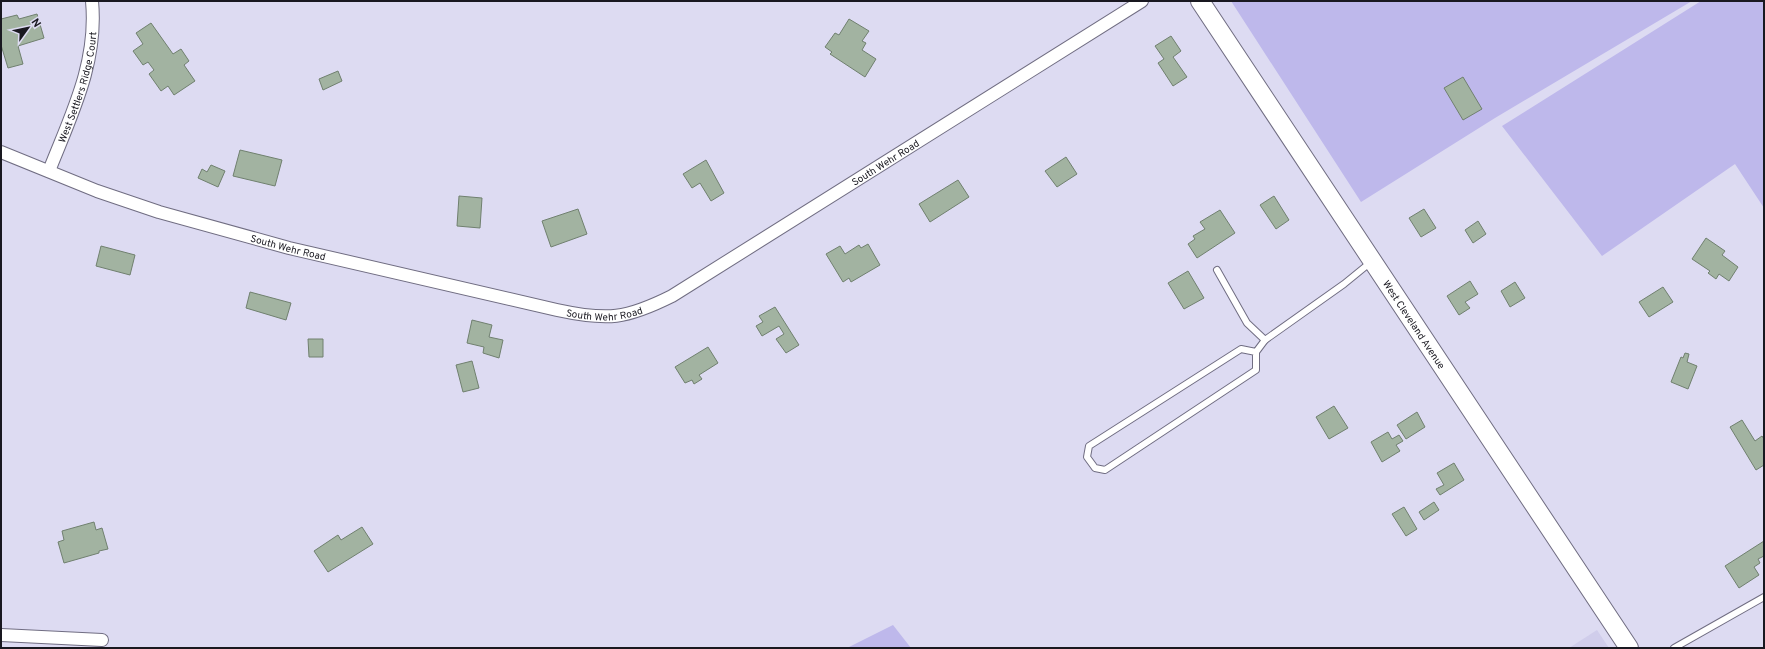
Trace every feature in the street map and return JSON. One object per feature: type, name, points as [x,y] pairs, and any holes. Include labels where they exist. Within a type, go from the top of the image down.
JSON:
[{"type":"main road","name":"West Cleveland Avenue","points":[[1200,1],[1629,648]]},
{"type":"street","name":"West Settlers Ridge Court","points":[[48,171],[82,87],[88,66],[92,37],[92,1]]},
{"type":"street","name":"South Wehr Road","points":[[1,152],[134,204],[296,250],[583,316],[609,317],[631,314],[645,310],[672,296],[729,262],[1142,1]]},
{"type":"street","points":[[1,635],[102,640]]},
{"type":"lane","points":[[1256,352],[1241,349],[1089,446],[1087,457],[1095,468],[1105,470],[1256,370],[1256,352],[1265,340],[1344,284],[1372,261]]},
{"type":"lane","points":[[1217,270],[1247,323],[1265,340]]},
{"type":"lane","points":[[1674,648],[1764,597]]},
{"type":"shaded area","points":[[1231,1],[1692,1],[1495,118],[1361,202]]},
{"type":"shaded area","points":[[1701,1],[1764,1],[1764,208],[1735,164],[1602,256],[1502,126]]},
{"type":"shaded area","points":[[893,625],[911,648],[847,648]]},
{"type":"shaded area","points":[[1597,630],[1609,648],[1569,648]]},
{"type":"building","points":[[37,14],[44,38],[18,46],[23,64],[8,68],[1,45],[1,19],[17,15],[19,19]]},
{"type":"building","points":[[849,19],[869,31],[862,41],[866,43],[862,50],[876,59],[865,77],[830,54],[832,52],[825,47],[835,33],[839,35]]},
{"type":"building","points":[[151,23],[173,54],[181,49],[189,61],[184,65],[195,81],[174,95],[168,86],[161,91],[149,74],[154,70],[148,62],[143,65],[133,51],[143,44],[136,33]]},
{"type":"building","points":[[1171,36],[1181,51],[1173,57],[1187,77],[1173,86],[1158,63],[1164,59],[1155,46]]},
{"type":"building","points":[[338,71],[342,81],[323,90],[319,79]]},
{"type":"building","points":[[1463,77],[1482,109],[1463,120],[1444,88]]},
{"type":"building","points":[[240,150],[282,160],[275,186],[233,176]]},
{"type":"building","points":[[1066,157],[1077,174],[1057,187],[1045,171]]},
{"type":"building","points":[[706,160],[724,193],[711,201],[700,183],[692,188],[683,174]]},
{"type":"building","points":[[211,165],[225,171],[218,187],[198,178],[202,169],[207,172]]},
{"type":"building","points":[[958,180],[969,197],[930,222],[919,204]]},
{"type":"building","points":[[459,196],[482,198],[480,228],[457,226]]},
{"type":"building","points":[[1274,196],[1289,220],[1276,229],[1260,205]]},
{"type":"building","points":[[578,209],[587,234],[551,247],[542,221]]},
{"type":"building","points":[[1424,209],[1436,228],[1421,237],[1409,218]]},
{"type":"building","points":[[1220,210],[1235,233],[1197,258],[1188,244],[1195,239],[1193,236],[1205,229],[1200,222]]},
{"type":"building","points":[[1478,221],[1486,234],[1473,243],[1465,230]]},
{"type":"building","points":[[1706,238],[1725,251],[1722,255],[1738,267],[1729,281],[1719,274],[1716,279],[1708,273],[1710,271],[1692,259]]},
{"type":"building","points":[[868,244],[880,265],[851,282],[849,278],[843,282],[826,254],[840,246],[845,254],[859,245],[861,248]]},
{"type":"building","points":[[101,246],[135,255],[130,275],[96,266]]},
{"type":"building","points":[[1188,271],[1204,298],[1184,309],[1168,283]]},
{"type":"building","points":[[1470,281],[1478,294],[1465,302],[1470,308],[1459,315],[1447,296]]},
{"type":"building","points":[[1515,282],[1525,298],[1510,307],[1501,291]]},
{"type":"building","points":[[1663,287],[1673,302],[1649,317],[1639,302]]},
{"type":"building","points":[[250,292],[291,303],[286,320],[246,308]]},
{"type":"building","points":[[775,307],[799,345],[786,353],[776,339],[784,334],[779,326],[762,336],[756,326],[763,322],[759,316]]},
{"type":"building","points":[[472,320],[492,325],[489,337],[503,340],[499,358],[483,353],[484,347],[467,343]]},
{"type":"building","points":[[308,339],[323,339],[323,357],[309,357]]},
{"type":"building","points":[[708,347],[718,363],[699,375],[702,379],[694,384],[692,380],[685,383],[675,367]]},
{"type":"building","points":[[1685,353],[1689,354],[1687,362],[1697,366],[1688,389],[1671,382],[1681,357],[1683,358]]},
{"type":"building","points":[[472,361],[479,388],[463,392],[456,365]]},
{"type":"building","points":[[1334,406],[1348,428],[1329,439],[1316,417]]},
{"type":"building","points":[[1417,412],[1425,427],[1406,439],[1397,425]]},
{"type":"building","points":[[1742,420],[1755,441],[1762,436],[1764,439],[1764,465],[1756,470],[1730,427]]},
{"type":"building","points":[[1388,432],[1392,439],[1399,435],[1403,441],[1396,445],[1400,451],[1382,462],[1371,442]]},
{"type":"building","points":[[1454,463],[1464,480],[1440,495],[1436,489],[1444,485],[1437,473]]},
{"type":"building","points":[[1434,502],[1439,510],[1424,520],[1419,512]]},
{"type":"building","points":[[1404,507],[1417,529],[1406,536],[1392,514]]},
{"type":"building","points":[[94,522],[96,530],[102,528],[108,549],[64,563],[58,542],[64,540],[62,531]]},
{"type":"building","points":[[362,527],[373,544],[328,572],[314,551],[338,535],[341,540]]},
{"type":"building","points":[[1764,541],[1764,556],[1758,559],[1760,563],[1754,567],[1759,575],[1739,588],[1725,566]]}]
